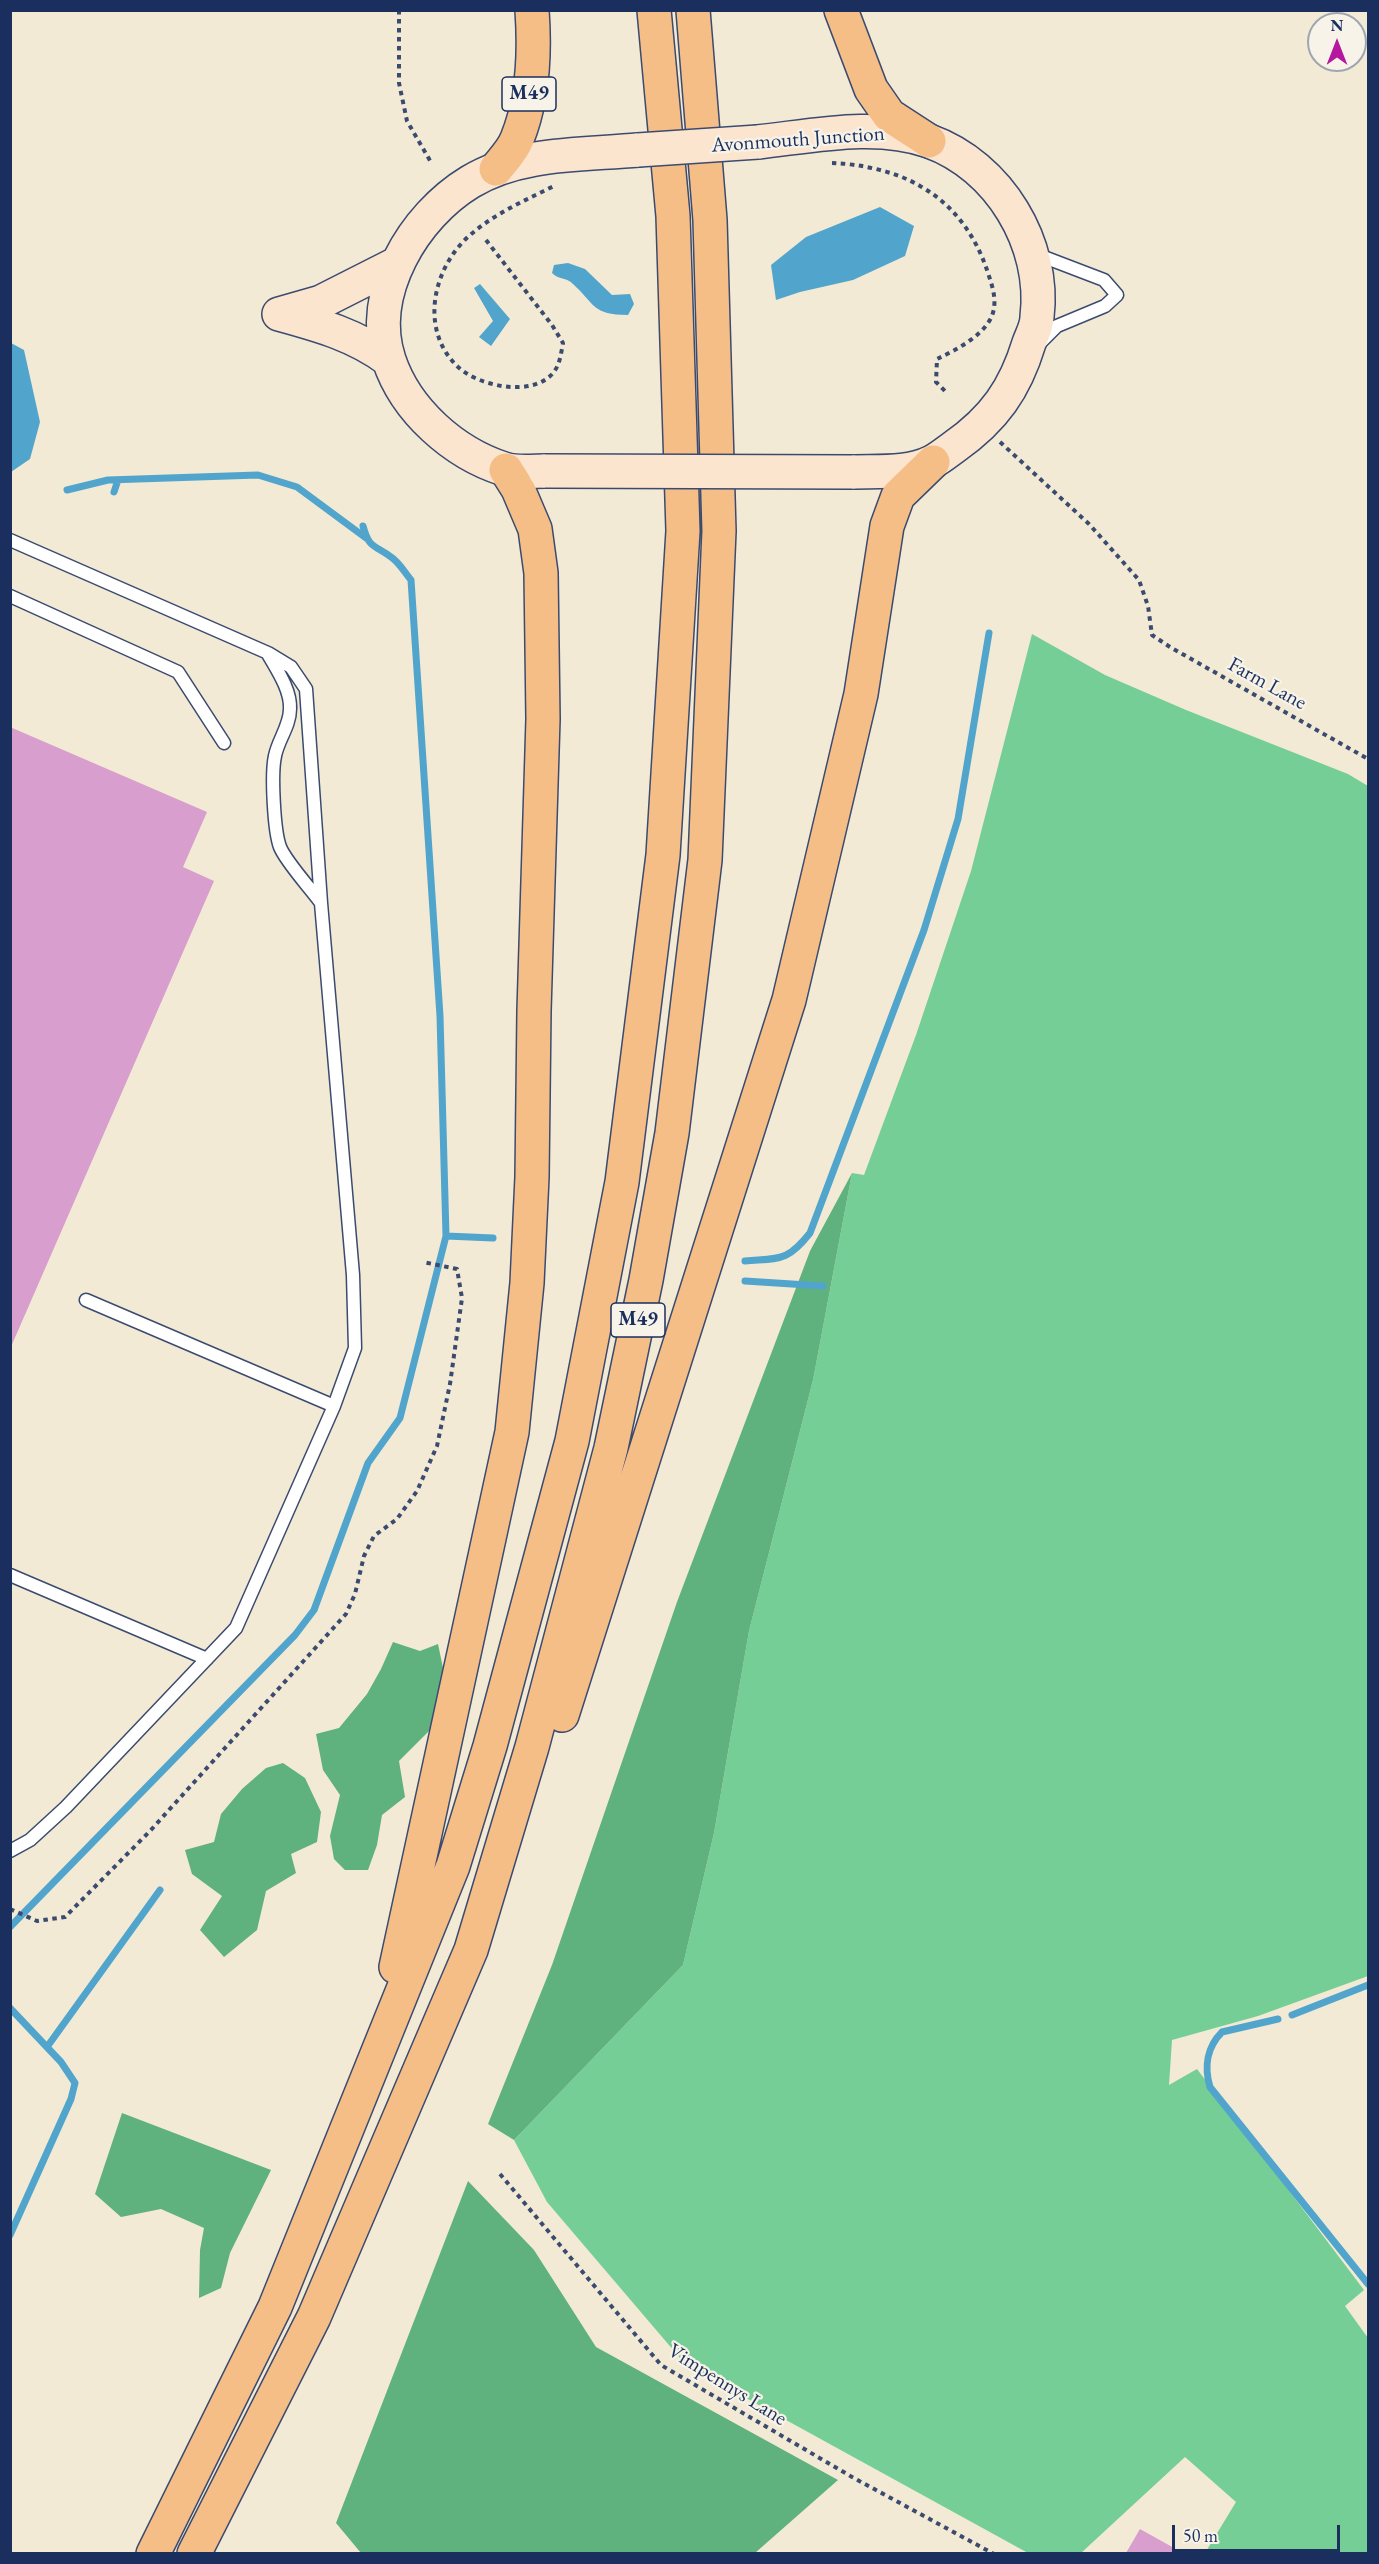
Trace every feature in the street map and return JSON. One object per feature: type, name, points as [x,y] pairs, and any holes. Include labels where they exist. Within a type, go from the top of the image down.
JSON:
[{"type":"highway","name":"M49","points":[[496,170],[517,140],[526,108],[531,75],[532,10]]},
{"type":"highway","name":"M49","points":[[153,2553],[275,2307],[453,1866],[490,1746],[572,1442],[622,1182],[663,855],[683,531],[673,216],[654,10]]},
{"type":"highway","name":"M49","points":[[471,1950],[532,1747],[613,1437],[646,1280],[672,1133],[705,860],[719,531],[710,220],[693,10]]},
{"type":"highway","points":[[842,10],[871,89],[889,115],[929,141]]},
{"type":"highway","name":"M49","points":[[195,2553],[314,2317],[471,1950],[522,1839],[789,1000],[861,694],[887,526],[898,496],[933,462]]},
{"type":"highway","name":"M49","points":[[375,2062],[512,1432],[527,1282],[532,1177],[534,1011],[543,718],[541,573],[535,529],[518,489],[506,470]]},
{"type":"street","name":"Avonmouth Junction","points":[[887,132],[929,141],[964,159],[989,180],[1018,218],[1032,253],[1038,318],[1024,361],[1007,396],[977,430],[933,462],[912,470],[852,472],[506,470],[467,452],[437,430],[411,402],[389,360],[384,330],[387,295],[398,263],[420,225],[446,200],[470,182],[508,164],[538,159],[833,134],[887,132]]},
{"type":"street","points":[[389,360],[370,346],[346,335],[279,314],[321,302],[398,263]]},
{"type":"lane","points":[[1024,361],[1057,326],[1105,306],[1117,295],[1104,280],[1032,253]]},
{"type":"lane","points":[[10,540],[268,653],[291,667],[306,689],[321,903],[355,1305],[355,1348],[334,1407],[236,1628],[66,1807],[30,1840],[10,1851]]},
{"type":"lane","points":[[10,596],[178,672],[224,743]]},
{"type":"lane","points":[[268,653],[287,692],[291,708],[275,755],[273,772],[277,834],[281,849],[321,903]]},
{"type":"lane","points":[[86,1300],[334,1407]]},
{"type":"lane","points":[[10,1575],[207,1659]]},
{"type":"path","points":[[399,10],[399,83],[407,122],[432,164]]},
{"type":"path","points":[[829,162],[871,169],[920,185],[956,213],[979,248],[994,291],[994,308],[990,320],[982,330],[955,351],[937,358],[936,382],[947,393]]},
{"type":"path","points":[[486,240],[552,325],[563,343],[554,373],[541,383],[523,387],[488,385],[457,366],[440,341],[433,302],[445,266],[468,237],[508,208],[559,184]]},
{"type":"path","name":"Farm Lane","points":[[1000,442],[1089,524],[1139,580],[1148,606],[1152,635],[1368,759]]},
{"type":"path","points":[[12,1909],[37,1921],[65,1917],[150,1831],[346,1614],[355,1594],[364,1556],[374,1536],[397,1519],[417,1491],[437,1446],[450,1384],[462,1298],[457,1269],[436,1267],[423,1262]]},
{"type":"path","name":"Vimpennys Lane","points":[[500,2174],[660,2365],[852,2477],[994,2553]]},
{"type":"green space","points":[[1032,634],[1105,675],[1186,710],[1348,774],[1368,786],[1368,1976],[1258,2016],[1172,2040],[1169,2085],[1197,2069],[1364,2290],[1345,2306],[1368,2338],[1368,2553],[1205,2553],[1236,2502],[1185,2457],[1081,2553],[1028,2553],[686,2365],[547,2202],[514,2140],[683,1965],[714,1833],[749,1631],[813,1380],[852,1173],[864,1175],[916,1035],[971,871]]},
{"type":"green space","points":[[852,1173],[813,1380],[749,1631],[714,1833],[683,1965],[514,2140],[488,2124],[552,1965],[677,1602],[810,1251]]},
{"type":"green space","points":[[393,1642],[420,1651],[438,1644],[443,1668],[433,1727],[399,1761],[405,1797],[382,1815],[377,1845],[368,1870],[345,1870],[334,1859],[330,1836],[340,1795],[323,1770],[316,1734],[339,1728],[367,1694]]},
{"type":"green space","points":[[283,1763],[305,1778],[321,1812],[317,1842],[291,1854],[296,1873],[266,1891],[257,1930],[224,1957],[200,1930],[222,1896],[192,1874],[185,1850],[214,1842],[221,1814],[242,1789],[266,1768]]},
{"type":"green space","points":[[122,2113],[271,2170],[230,2253],[221,2288],[199,2298],[200,2250],[204,2228],[161,2209],[121,2217],[95,2194]]},
{"type":"green space","points":[[468,2181],[534,2250],[596,2347],[838,2480],[755,2553],[361,2553],[336,2523]]},
{"type":"water","points":[[880,207],[914,226],[905,256],[853,280],[776,300],[771,265],[806,237]]},
{"type":"water","points":[[568,263],[585,269],[612,295],[630,294],[634,304],[628,315],[607,313],[595,307],[570,282],[552,273],[554,265]]},
{"type":"water","points":[[480,284],[510,319],[491,346],[479,337],[493,321],[474,288]]},
{"type":"water","points":[[11,343],[24,350],[40,422],[30,459],[11,472]]},
{"type":"building","points":[[10,727],[207,812],[183,867],[214,881],[10,1349]]},
{"type":"building","points":[[1140,2529],[1183,2553],[1126,2553]]},
{"type":"waterway","points":[[67,490],[108,480],[258,475],[297,487],[366,538]]},
{"type":"waterway","points":[[114,492],[118,480]]},
{"type":"waterway","points":[[10,1927],[295,1635],[314,1610],[368,1463],[400,1418],[446,1236],[440,1016],[411,580],[394,559],[370,543],[363,526]]},
{"type":"waterway","points":[[745,1261],[782,1257],[789,1254],[810,1233],[924,930],[958,819],[989,633]]},
{"type":"waterway","points":[[446,1236],[493,1238]]},
{"type":"waterway","points":[[745,1281],[823,1286]]},
{"type":"waterway","points":[[47,2047],[160,1890]]},
{"type":"waterway","points":[[1292,2015],[1368,1985]]},
{"type":"waterway","points":[[10,2008],[61,2062],[75,2083],[71,2099],[10,2235]]},
{"type":"waterway","points":[[1278,2019],[1222,2032],[1213,2044],[1208,2058],[1207,2072],[1210,2087],[1368,2284]]}]
